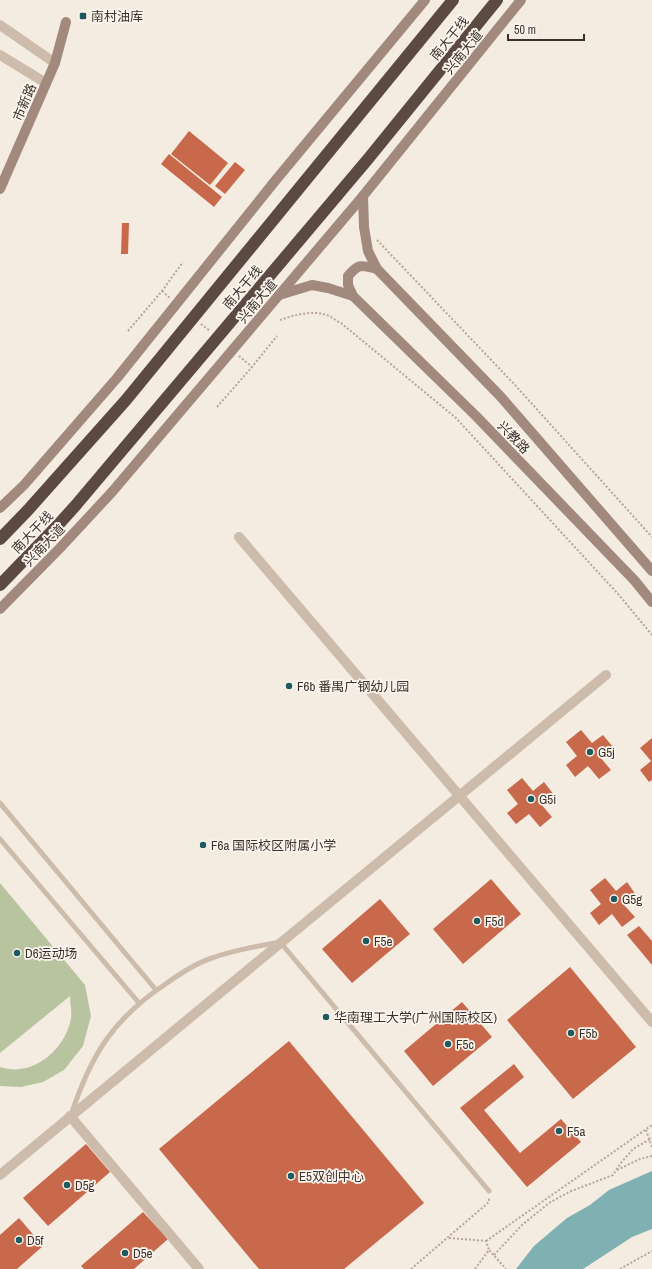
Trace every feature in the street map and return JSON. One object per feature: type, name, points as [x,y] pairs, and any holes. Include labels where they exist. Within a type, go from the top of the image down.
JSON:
[{"type":"highway","name":"南大干线","points":[[0,538],[28,510],[126,400],[453,0]]},
{"type":"highway","name":"南大干线","points":[[0,585],[58,526],[76,505],[368,160],[497,0]]},
{"type":"highway","points":[[0,532],[28,510]]},
{"type":"main road","points":[[0,508],[24,485],[117,378],[275,182],[425,0]]},
{"type":"main road","name":"兴南大道","points":[[0,609],[112,492],[363,196],[522,0]]},
{"type":"main road","name":"市新路","points":[[0,189],[54,63],[66,22]]},
{"type":"main road","name":"兴教路","points":[[363,196],[364,227],[368,251],[377,269],[501,397],[652,571]]},
{"type":"main road","points":[[353,296],[348,285],[348,276],[355,268],[364,266],[377,269]]},
{"type":"main road","points":[[279,295],[312,285],[328,288],[353,296]]},
{"type":"main road","name":"兴教路","points":[[353,296],[482,422],[635,581],[652,602]]},
{"type":"street","points":[[0,25],[54,63]]},
{"type":"street","points":[[0,55],[46,83]]},
{"type":"street","points":[[239,537],[652,1022]]},
{"type":"street","points":[[0,1175],[280,942],[606,676]]},
{"type":"street","points":[[70,1116],[199,1269]]},
{"type":"lane","points":[[0,803],[156,990]]},
{"type":"lane","points":[[0,839],[139,1003]]},
{"type":"lane","points":[[70,1116],[82,1082],[99,1050],[119,1022],[139,1003],[179,974],[212,958],[245,948],[280,942],[489,1191]]},
{"type":"path","points":[[364,227],[515,385],[652,537]]},
{"type":"path","points":[[128,331],[162,291],[183,262]]},
{"type":"path","points":[[162,291],[174,301]]},
{"type":"path","points":[[280,320],[309,313],[326,315],[341,323],[456,418],[614,589],[652,636]]},
{"type":"path","points":[[198,321],[210,331]]},
{"type":"path","points":[[217,407],[277,336]]},
{"type":"path","points":[[234,351],[252,366]]},
{"type":"path","points":[[449,1238],[486,1241],[652,1125]]},
{"type":"path","points":[[646,1130],[651,1139],[652,1147]]},
{"type":"path","points":[[494,1255],[522,1225],[549,1203],[569,1192],[613,1175],[633,1149],[651,1139]]},
{"type":"path","points":[[616,1171],[640,1159],[652,1156]]},
{"type":"path","points":[[411,1269],[449,1238],[489,1202],[489,1191]]},
{"type":"path","points":[[486,1241],[489,1250],[506,1269]]},
{"type":"path","points":[[475,1269],[489,1250]]},
{"type":"path","points":[[620,1269],[652,1252]]},
{"type":"green space","points":[[0,883],[85,985],[91,1016],[83,1046],[64,1070],[43,1082],[21,1087],[0,1086],[0,1067],[12,1069],[36,1065],[55,1050],[68,1029],[71,1018],[70,996],[0,1053]]},
{"type":"water","points":[[652,1171],[652,1229],[632,1237],[583,1269],[516,1269],[534,1246],[567,1218],[590,1205],[609,1190]]},
{"type":"building","points":[[189,131],[228,163],[210,185],[171,154]]},
{"type":"building","points":[[169,154],[222,197],[214,207],[161,164]]},
{"type":"building","points":[[235,162],[245,170],[225,194],[215,186]]},
{"type":"building","points":[[122,223],[129,223],[128,254],[121,254]]},
{"type":"building","name":"G5j","points":[[581,730],[592,743],[603,735],[613,747],[600,757],[611,770],[599,779],[588,766],[575,777],[566,765],[577,756],[566,742]]},
{"type":"building","points":[[652,738],[652,780],[649,782],[640,770],[651,761],[640,748]]},
{"type":"building","name":"G5i","points":[[522,778],[533,791],[544,782],[554,795],[541,804],[552,817],[540,827],[529,814],[516,824],[507,813],[518,804],[507,790]]},
{"type":"building","name":"G5g","points":[[605,878],[616,891],[627,882],[636,895],[624,905],[635,917],[622,927],[612,914],[599,925],[590,913],[601,904],[590,890]]},
{"type":"building","name":"F5d","points":[[491,879],[521,914],[463,964],[433,929]]},
{"type":"building","name":"F5e","points":[[380,899],[410,934],[352,983],[322,949]]},
{"type":"building","points":[[639,926],[652,941],[652,965],[627,935]]},
{"type":"building","name":"F5b","points":[[570,967],[636,1047],[573,1099],[507,1020]]},
{"type":"building","name":"F5c","points":[[462,1002],[492,1037],[433,1086],[404,1051]]},
{"type":"building","name":"E5双创中心","points":[[289,1041],[424,1203],[344,1269],[259,1269],[159,1149]]},
{"type":"building","name":"F5a","points":[[514,1064],[524,1077],[484,1110],[520,1153],[561,1119],[581,1142],[527,1187],[460,1108]]},
{"type":"building","name":"D5g","points":[[86,1144],[110,1172],[48,1226],[23,1198]]},
{"type":"building","name":"D5e","points":[[143,1212],[168,1239],[134,1269],[84,1269],[81,1266]]},
{"type":"building","name":"D5f","points":[[19,1218],[43,1246],[17,1269],[0,1269],[0,1235]]},
{"type":"place","name":"南村油库","points":[[83,16]]},
{"type":"place","name":"F6b 番禺广钢幼儿园","points":[[289,686]]},
{"type":"place","name":"G5j","points":[[590,752]]},
{"type":"place","name":"G5i","points":[[531,799]]},
{"type":"place","name":"F6a 国际校区附属小学","points":[[203,845]]},
{"type":"place","name":"G5g","points":[[614,899]]},
{"type":"place","name":"F5d","points":[[477,921]]},
{"type":"place","name":"F5e","points":[[366,941]]},
{"type":"place","name":"D6运动场","points":[[17,953]]},
{"type":"place","name":"华南理工大学(广州国际校区)","points":[[326,1017]]},
{"type":"place","name":"F5b","points":[[571,1033]]},
{"type":"place","name":"F5c","points":[[448,1044]]},
{"type":"place","name":"F5a","points":[[559,1131]]},
{"type":"place","name":"E5双创中心","points":[[291,1176]]},
{"type":"place","name":"D5g","points":[[67,1185]]},
{"type":"place","name":"D5f","points":[[19,1240]]},
{"type":"place","name":"D5e","points":[[125,1253]]}]
